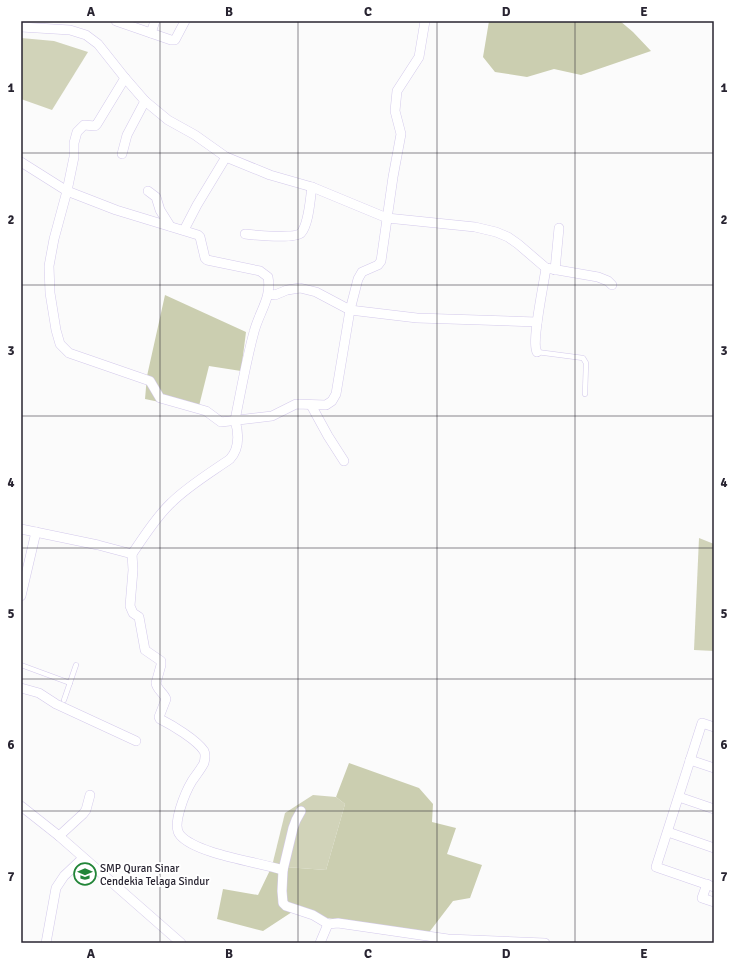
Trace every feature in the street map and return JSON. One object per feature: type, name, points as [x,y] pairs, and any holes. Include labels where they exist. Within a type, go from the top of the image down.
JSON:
[{"type":"street","points":[[151,33],[155,21]]},
{"type":"street","points":[[120,22],[171,40],[175,40],[185,21]]},
{"type":"street","points":[[124,78],[97,124],[95,126],[84,125],[77,132],[74,143],[74,157],[49,266],[50,294],[60,344],[69,353],[150,381],[160,398],[206,411],[220,422],[272,416],[296,404],[321,405],[329,403],[335,398],[350,310],[359,276],[362,272],[380,264],[401,134],[395,111],[397,91],[419,58],[426,21]]},
{"type":"street","points":[[21,27],[70,30],[86,35],[98,44],[124,78],[145,101],[168,120],[195,135],[226,156],[270,175],[312,187],[387,218],[468,226],[508,236],[550,269],[598,277],[608,281],[612,285]]},
{"type":"street","points":[[122,154],[127,135],[145,101]]},
{"type":"street","points":[[184,230],[226,156]]},
{"type":"street","points":[[21,162],[67,190],[116,210],[198,235],[200,237],[205,258],[207,260],[264,273],[268,276],[269,294],[254,332],[235,420],[239,433],[233,455],[230,459],[185,490],[170,504],[150,528],[132,554],[133,570],[130,606],[133,613],[140,617],[145,650],[161,661],[162,664],[156,683],[156,686],[165,695],[166,699],[159,713],[160,719],[185,734],[204,751],[204,763],[192,781],[178,818],[178,831],[180,835],[193,844],[214,852],[283,870]]},
{"type":"street","points":[[244,234],[278,236],[298,235],[302,232],[307,219],[312,187]]},
{"type":"street","points":[[148,191],[156,197],[160,210],[170,226]]},
{"type":"street","points":[[537,352],[534,345],[537,322],[559,228]]},
{"type":"street","points":[[269,294],[276,295],[287,290],[300,288],[316,292],[350,310],[417,318],[537,322]]},
{"type":"street","points":[[311,405],[344,461]]},
{"type":"street","points":[[21,529],[98,545],[132,554]]},
{"type":"street","points":[[21,596],[36,532]]},
{"type":"street","points":[[21,688],[39,693],[56,704],[136,741]]},
{"type":"street","points":[[714,727],[702,723],[656,867],[710,885],[702,898],[714,902]]},
{"type":"street","points":[[690,760],[714,768]]},
{"type":"street","points":[[59,836],[84,814],[90,795]]},
{"type":"street","points":[[679,796],[714,809]]},
{"type":"street","points":[[21,806],[59,836],[178,942]]},
{"type":"street","points":[[301,811],[296,820],[283,870],[283,903],[286,906],[313,915],[328,924]]},
{"type":"street","points":[[668,832],[714,848]]},
{"type":"street","points":[[46,943],[57,886],[64,876],[83,858]]},
{"type":"street","points":[[320,943],[328,924],[332,922],[448,939],[545,943]]},
{"type":"lane","points":[[537,352],[583,358],[586,363],[585,394]]},
{"type":"lane","points":[[21,665],[70,683]]},
{"type":"lane","points":[[64,700],[76,665]]},
{"type":"green space","points":[[489,21],[620,21],[651,51],[581,75],[554,69],[527,77],[495,72],[483,57]]},
{"type":"green space","points":[[21,38],[54,41],[88,52],[52,110],[21,99]]},
{"type":"green space","points":[[165,295],[246,332],[241,371],[209,366],[198,410],[145,399],[147,376]]},
{"type":"green space","points":[[699,538],[714,544],[714,651],[694,650]]},
{"type":"green space","points":[[349,763],[419,788],[433,804],[432,822],[456,828],[447,854],[482,865],[470,898],[453,901],[427,935],[292,912],[263,931],[217,919],[223,889],[258,895],[272,866],[326,870],[345,804],[336,797]]},
{"type":"green space","points":[[313,795],[336,797],[345,804],[326,870],[272,866],[285,813]]},
{"type":"place","name":"SMP Quran Sinar Cendekia Telaga Sindur","points":[[85,874]]}]
